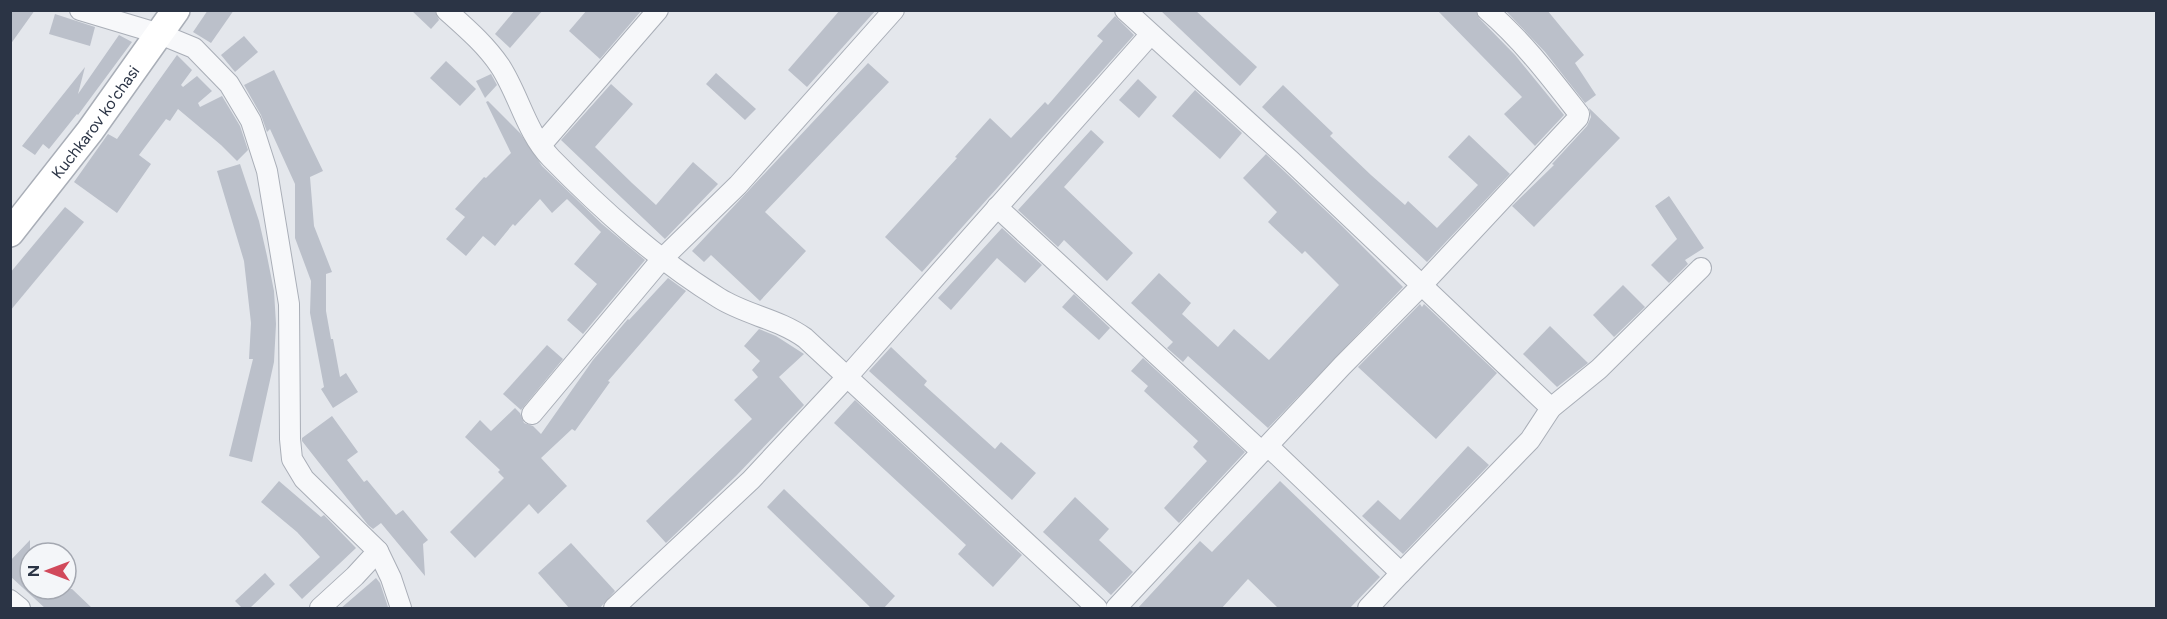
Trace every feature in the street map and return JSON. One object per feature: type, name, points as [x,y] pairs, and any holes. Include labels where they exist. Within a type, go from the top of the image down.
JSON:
[{"type":"main road","name":"Kuchkarov ko'chasi","points":[[10,233],[90,131],[176,10]]},
{"type":"street","points":[[80,10],[160,34],[194,48],[228,84],[251,121],[267,171],[289,304],[292,459],[304,479],[378,552],[392,578],[401,609]]},
{"type":"street","points":[[446,10],[482,43],[501,68],[541,145],[594,200],[662,260],[729,303],[791,328],[805,338],[1096,609]]},
{"type":"street","points":[[541,145],[658,10]]},
{"type":"street","points":[[532,414],[662,260],[738,185],[894,10]]},
{"type":"street","points":[[1125,10],[1291,161],[1551,408]]},
{"type":"street","points":[[1116,609],[1342,366],[1422,285],[1580,116],[1540,63],[1511,31],[1487,10]]},
{"type":"street","points":[[614,609],[751,480],[847,377],[1150,35]]},
{"type":"street","points":[[997,207],[1401,573]]},
{"type":"street","points":[[1368,609],[1530,440],[1551,408],[1599,369],[1701,268]]},
{"type":"street","points":[[320,609],[378,552]]},
{"type":"street","points":[[10,600],[20,609]]},
{"type":"building","points":[[10,10],[35,10],[10,45]]},
{"type":"building","points":[[208,10],[234,10],[211,43],[193,32]]},
{"type":"building","points":[[411,10],[434,10],[439,20],[431,29]]},
{"type":"building","points":[[515,10],[543,10],[510,48],[495,34]]},
{"type":"building","points":[[587,10],[642,10],[600,59],[569,31]]},
{"type":"building","points":[[840,10],[876,10],[807,87],[788,70]]},
{"type":"building","points":[[1160,10],[1195,10],[1257,67],[1240,86]]},
{"type":"building","points":[[1437,10],[1475,10],[1479,18],[1515,55],[1564,115],[1535,146],[1504,114],[1522,97]]},
{"type":"building","points":[[1505,10],[1547,10],[1584,55],[1575,63],[1596,95],[1585,103],[1545,52]]},
{"type":"building","points":[[55,14],[95,27],[90,46],[49,34]]},
{"type":"building","points":[[1115,16],[1134,35],[922,272],[885,237],[990,118],[1011,138],[1045,102],[1048,105],[1103,41],[1097,36]]},
{"type":"building","points":[[119,35],[132,42],[78,115],[49,149],[43,144],[35,155],[22,146],[85,67],[78,94]]},
{"type":"building","points":[[244,36],[258,52],[235,72],[221,55]]},
{"type":"building","points":[[177,55],[192,70],[181,85],[183,87],[197,76],[212,91],[198,103],[200,107],[222,96],[240,126],[248,150],[237,161],[178,109],[170,121],[166,119],[139,155],[151,164],[117,213],[74,182],[108,134],[117,139]]},
{"type":"building","points":[[446,61],[476,89],[460,106],[430,78]]},
{"type":"building","points":[[868,63],[889,82],[765,212],[806,251],[760,301],[711,255],[704,262],[692,251]]},
{"type":"building","points":[[274,70],[323,171],[310,177],[314,226],[332,272],[326,274],[326,311],[340,377],[346,373],[358,392],[333,408],[321,389],[324,387],[310,313],[311,281],[295,238],[295,184],[270,129],[267,132],[261,115],[244,85]]},
{"type":"building","points":[[716,73],[756,109],[745,120],[706,84]]},
{"type":"building","points":[[491,74],[497,85],[485,98],[476,81]]},
{"type":"building","points":[[1138,79],[1157,97],[1139,118],[1119,100]]},
{"type":"building","points":[[611,84],[633,104],[595,147],[632,183],[656,205],[693,162],[718,184],[665,239],[561,140]]},
{"type":"building","points":[[1283,85],[1333,133],[1330,136],[1371,175],[1405,205],[1408,201],[1437,228],[1478,185],[1448,157],[1469,135],[1510,174],[1427,262],[1262,107]]},
{"type":"building","points":[[1195,90],[1242,133],[1220,159],[1172,116]]},
{"type":"building","points":[[488,101],[520,133],[542,166],[602,224],[645,260],[583,334],[567,320],[597,284],[574,264],[601,232],[567,199],[552,213],[540,199],[515,226],[513,224],[495,246],[483,236],[466,256],[446,239],[465,217],[455,209],[484,177],[486,178],[511,153],[486,102]]},
{"type":"building","points":[[1589,108],[1620,138],[1534,227],[1512,206],[1554,165],[1552,164],[1587,126],[1591,117]]},
{"type":"building","points":[[1091,130],[1104,142],[1064,187],[1133,253],[1107,281],[1064,240],[1058,247],[1018,210]]},
{"type":"building","points":[[1266,154],[1403,287],[1268,428],[1188,356],[1183,362],[1167,348],[1173,342],[1131,303],[1159,273],[1191,303],[1182,314],[1218,347],[1234,329],[1269,360],[1339,285],[1305,251],[1302,254],[1268,222],[1277,212],[1243,178]]},
{"type":"building","points":[[240,164],[259,221],[267,256],[274,291],[276,324],[274,362],[252,462],[229,456],[253,359],[249,359],[251,323],[244,261],[217,171]]},
{"type":"building","points":[[1669,196],[1704,248],[1685,260],[1688,264],[1669,283],[1651,265],[1677,239],[1655,206]]},
{"type":"building","points":[[65,207],[84,222],[10,311],[10,273]]},
{"type":"building","points":[[1002,228],[1042,265],[1025,283],[997,258],[951,310],[938,298]]},
{"type":"building","points":[[668,278],[686,291],[608,381],[610,382],[575,431],[572,429],[541,458],[567,486],[538,514],[529,504],[475,558],[450,532],[504,478],[498,472],[500,470],[465,437],[480,420],[491,431],[515,408],[524,423],[533,426],[541,434],[593,360],[628,319]]},
{"type":"building","points":[[1623,285],[1645,307],[1614,337],[1593,315]]},
{"type":"building","points":[[1074,294],[1110,328],[1099,340],[1062,307]]},
{"type":"building","points":[[1420,304],[1422,307],[1424,304],[1497,373],[1436,439],[1358,367]]},
{"type":"building","points":[[1550,326],[1588,363],[1557,387],[1523,354]]},
{"type":"building","points":[[759,329],[776,336],[804,354],[779,377],[804,405],[736,476],[666,543],[646,521],[752,419],[734,400],[758,377],[752,370],[760,361],[744,346]]},
{"type":"building","points":[[547,345],[563,359],[521,410],[503,394]]},
{"type":"building","points":[[891,347],[927,381],[924,385],[995,449],[1001,442],[1036,473],[1012,500],[869,371]]},
{"type":"building","points":[[1143,358],[1245,452],[1179,523],[1164,508],[1207,461],[1193,447],[1198,441],[1144,391],[1148,386],[1131,371]]},
{"type":"building","points":[[855,400],[1022,555],[993,587],[958,554],[966,545],[834,423]]},
{"type":"building","points":[[332,416],[358,452],[347,460],[364,482],[367,480],[396,515],[403,510],[428,540],[423,544],[425,576],[381,523],[373,529],[368,525],[302,441],[302,438]]},
{"type":"building","points":[[1468,446],[1489,465],[1403,554],[1362,516],[1378,500],[1400,520]]},
{"type":"building","points":[[279,481],[321,517],[324,515],[356,548],[302,599],[289,585],[320,557],[297,532],[261,502]]},
{"type":"building","points":[[1280,481],[1380,577],[1349,609],[1279,609],[1248,579],[1221,609],[1137,609],[1200,541],[1212,552]]},
{"type":"building","points":[[784,489],[895,596],[883,609],[872,609],[767,507]]},
{"type":"building","points":[[1075,497],[1109,529],[1099,540],[1133,572],[1111,595],[1043,532]]},
{"type":"building","points":[[571,543],[615,591],[599,609],[570,609],[538,573]]},
{"type":"building","points":[[18,553],[18,583],[10,576],[10,561]]},
{"type":"building","points":[[265,573],[275,584],[249,609],[243,609],[235,601]]},
{"type":"building","points":[[376,578],[388,607],[386,609],[340,609]]},
{"type":"building","points":[[78,595],[93,609],[46,609],[37,601],[78,601]]}]
